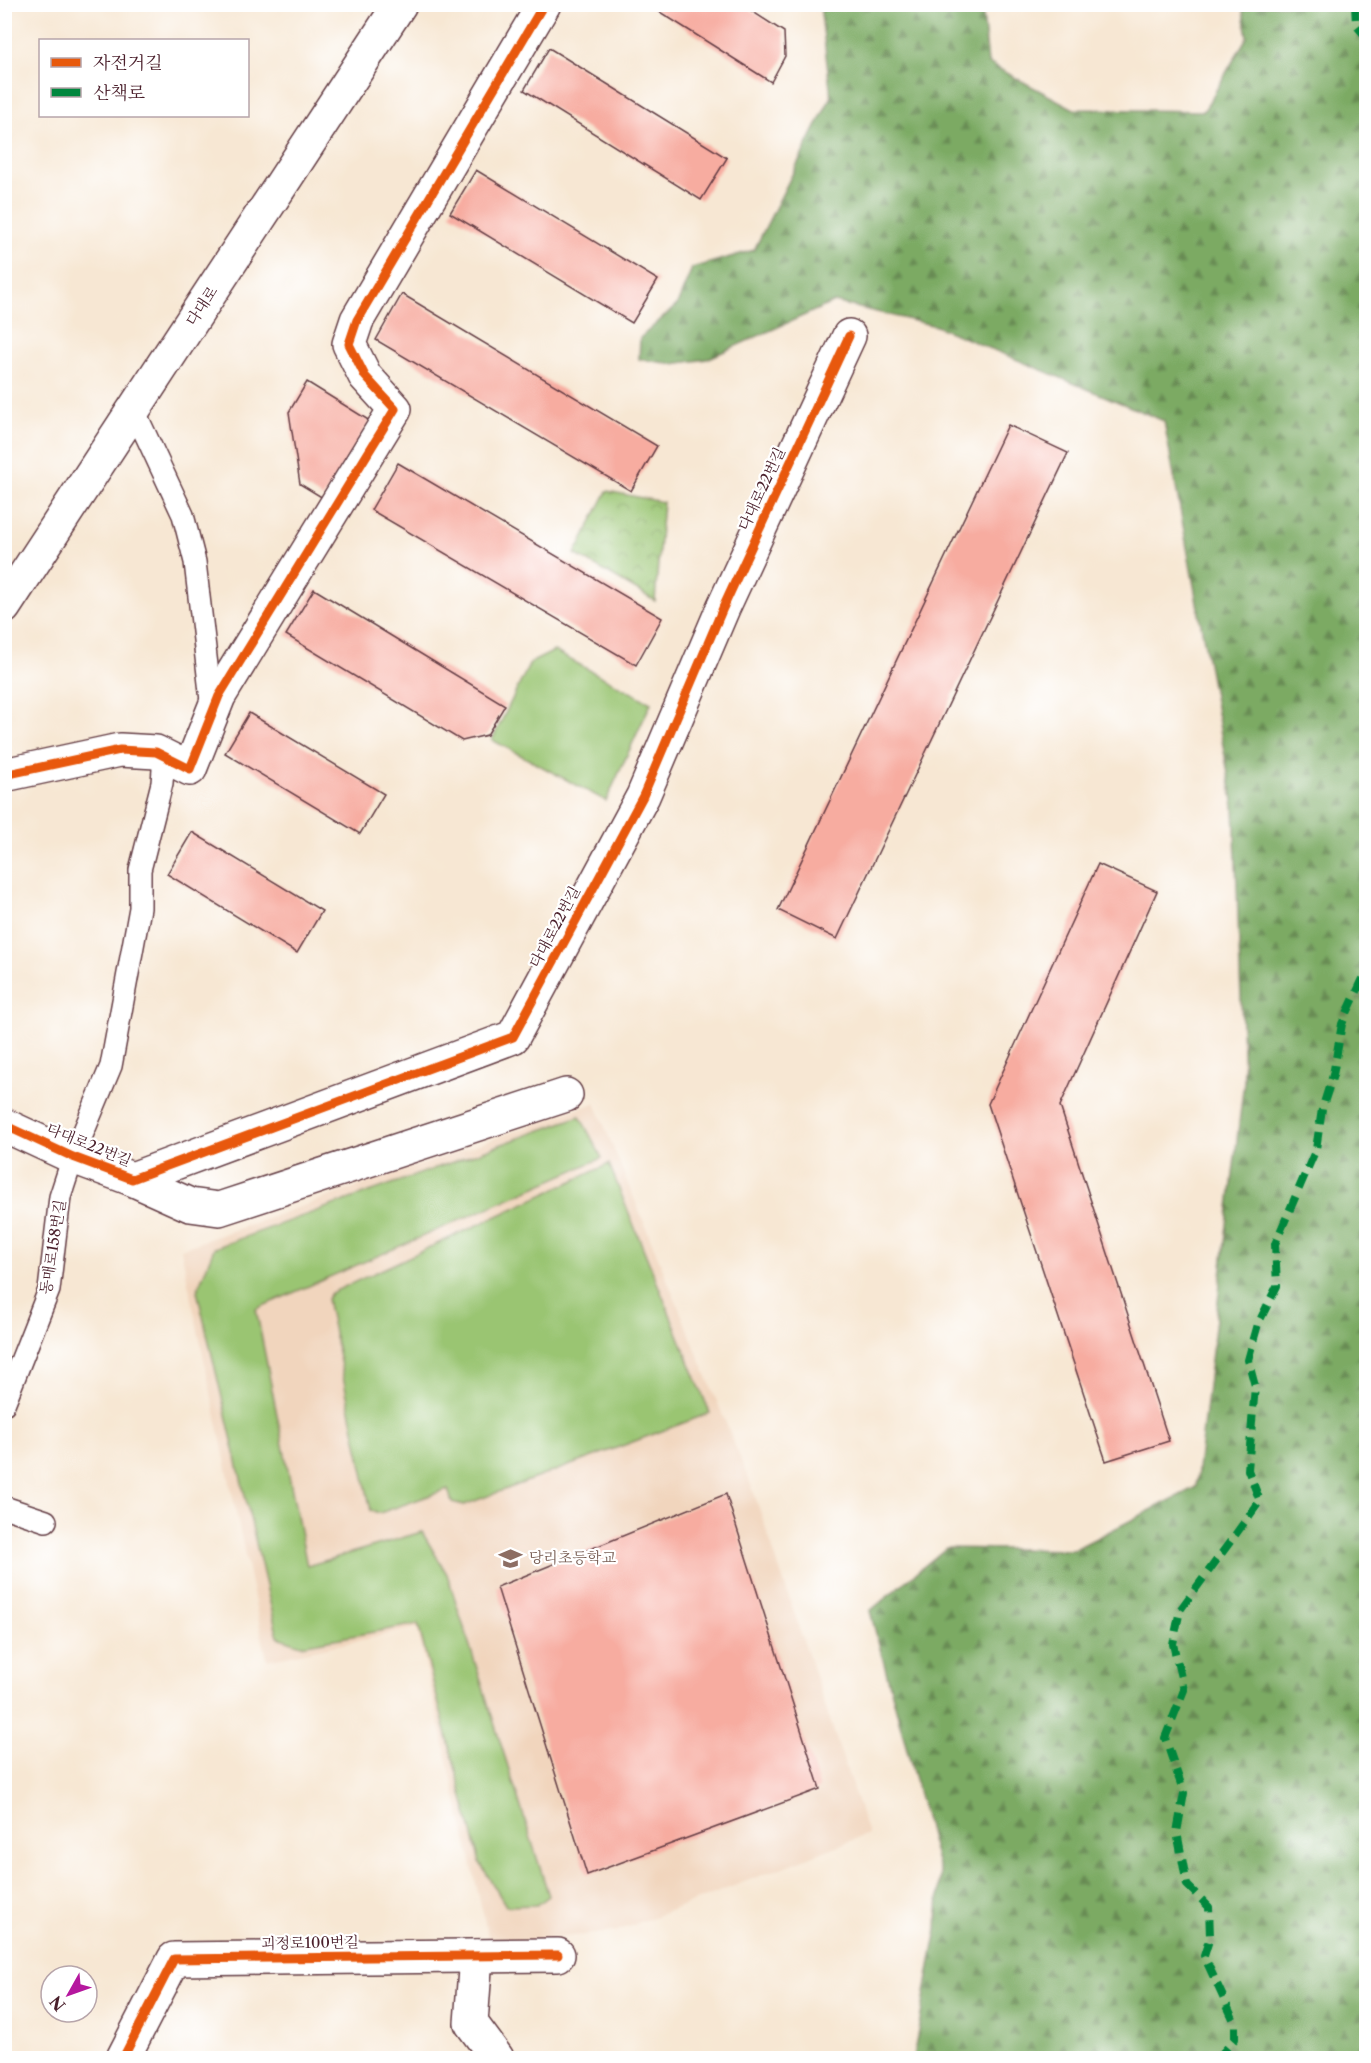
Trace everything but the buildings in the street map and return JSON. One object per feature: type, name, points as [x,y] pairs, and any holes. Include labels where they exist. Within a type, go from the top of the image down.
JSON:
[{"type":"street","name":"다대로","points":[[4,607],[400,4]]},
{"type":"street","points":[[4,775],[120,750],[156,752],[190,769],[219,696],[395,409],[366,376],[349,344],[357,320],[544,4]]},
{"type":"street","name":"다대로22번길","points":[[4,1125],[73,1157],[132,1179],[513,1037],[643,796],[723,608],[849,336]]},
{"type":"street","points":[[132,1179],[190,1204],[219,1209],[566,1095]]},
{"type":"street","name":"괴정로100번길","points":[[123,2058],[174,1959],[558,1955]]},
{"type":"street","points":[[476,1956],[471,2023],[497,2058]]},
{"type":"lane","points":[[134,410],[183,515],[188,533],[195,562],[213,712]]},
{"type":"lane","name":"동매로158번길","points":[[4,1404],[49,1290],[60,1197],[73,1157],[111,1066],[140,908],[140,870],[162,783],[164,756]]},
{"type":"lane","points":[[4,1507],[46,1521]]},
{"type":"shaded area","name":"당리초등학교","points":[[595,1103],[752,1487],[868,1834],[615,1932],[490,1944],[417,1628],[267,1660],[181,1249]]},
{"type":"green space","points":[[820,5],[982,5],[988,63],[1074,109],[1204,111],[1247,37],[1242,5],[1366,5],[1366,2058],[913,2058],[937,1929],[940,1873],[870,1611],[946,1548],[1073,1550],[1196,1487],[1244,1081],[1234,806],[1164,421],[936,326],[834,302],[707,359],[673,364],[639,359],[640,338],[677,305],[692,268],[754,250],[831,97]]},
{"type":"green space","points":[[607,491],[663,502],[655,601],[575,554]]},
{"type":"green space","points":[[554,651],[651,703],[606,801],[492,740],[530,663]]},
{"type":"green space","points":[[580,1116],[602,1158],[256,1309],[307,1566],[422,1532],[447,1574],[549,1896],[537,1905],[506,1906],[480,1863],[418,1624],[301,1645],[278,1637],[197,1291],[214,1248]]},
{"type":"green space","points":[[609,1164],[710,1413],[464,1505],[452,1502],[448,1489],[380,1513],[371,1511],[327,1299],[331,1293]]},
{"type":"marked path","points":[[1355,4],[1356,25],[1366,37]]},
{"type":"marked path","points":[[1218,2058],[1235,2039],[1235,2023],[1204,1956],[1210,1937],[1209,1907],[1187,1885],[1177,1832],[1184,1793],[1165,1738],[1184,1690],[1173,1644],[1180,1610],[1260,1501],[1248,1470],[1255,1386],[1248,1360],[1258,1324],[1277,1286],[1275,1244],[1316,1149],[1322,1109],[1333,1075],[1342,1024],[1366,972]]},
{"type":"cycle path","points":[[4,775],[120,750],[156,752],[190,769],[219,696],[395,409],[365,376],[349,344],[357,320],[544,4]]},
{"type":"cycle path","points":[[4,1125],[73,1157],[132,1179],[513,1037],[643,796],[723,608],[849,336]]},
{"type":"cycle path","points":[[123,2058],[174,1959],[558,1955]]},
{"type":"place","name":"당리초등학교","points":[[511,1558]]}]
